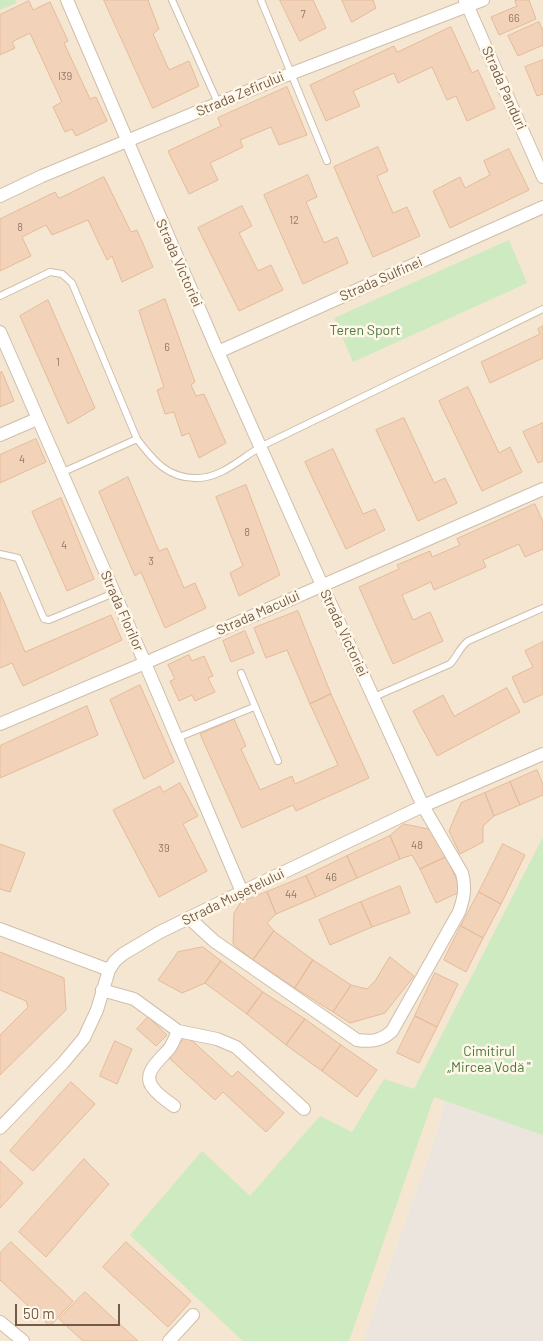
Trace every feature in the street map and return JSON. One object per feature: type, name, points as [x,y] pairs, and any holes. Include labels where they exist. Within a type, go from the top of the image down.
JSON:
[{"type":"street","name":"Strada Victoriei","points":[[67,0],[126,142],[322,585],[423,806],[462,873],[465,884],[464,898],[459,912],[392,1031],[384,1038],[371,1042],[357,1040],[214,941],[189,918]]},
{"type":"street","name":"Strada Zefirului","points":[[0,196],[42,176],[290,74],[467,3],[483,0]]},
{"type":"street","name":"Strada Panduri","points":[[467,3],[543,177]]},
{"type":"street","name":"Strada Sulfinei","points":[[218,352],[543,206]]},
{"type":"street","name":"Strada Florilor","points":[[0,332],[242,892]]},
{"type":"street","points":[[0,435],[37,419]]},
{"type":"street","name":"Strada Macului","points":[[0,724],[145,664],[322,585],[541,492]]},
{"type":"street","name":"Strada Mușețelului","points":[[0,1128],[63,1063],[84,1038],[97,1010],[109,970],[115,960],[123,954],[160,932],[242,892],[423,806],[543,754]]},
{"type":"street","points":[[0,929],[109,970]]},
{"type":"street","points":[[102,990],[134,999],[178,1031],[217,1040],[236,1047],[304,1108]]},
{"type":"street","points":[[174,1106],[153,1088],[149,1081],[149,1074],[170,1047],[178,1031]]},
{"type":"street","points":[[168,1341],[193,1315]]},
{"type":"street","points":[[0,1322],[23,1341]]},
{"type":"lane","points":[[172,0],[218,104]]},
{"type":"lane","points":[[261,0],[327,161]]},
{"type":"lane","points":[[0,296],[50,272],[62,274],[72,283],[137,439],[149,455],[167,472],[182,477],[198,478],[216,475],[261,447],[543,309]]},
{"type":"lane","points":[[61,473],[137,439]]},
{"type":"lane","points":[[0,554],[18,558],[44,619],[49,620],[114,593]]},
{"type":"lane","points":[[374,697],[450,664],[457,657],[460,648],[468,641],[543,608]]},
{"type":"lane","points":[[241,673],[278,761]]},
{"type":"lane","points":[[177,738],[254,707]]},
{"type":"shaded area","points":[[0,0],[543,0],[543,882],[455,1067],[434,1140],[363,1341],[0,1341]]},
{"type":"shaded area","points":[[543,882],[543,1341],[363,1341],[434,1140],[455,1067]]},
{"type":"green space","points":[[0,0],[15,0],[17,3],[0,10]]},
{"type":"green space","name":"Teren Sport","points":[[509,240],[527,283],[353,362],[334,318]]},
{"type":"green space","name":"Cimitirul „Mircea Vodă \"","points":[[543,837],[543,1135],[434,1097],[349,1341],[243,1341],[130,1235],[202,1151],[250,1196],[320,1116],[352,1132],[384,1079],[414,1089]]},
{"type":"building","points":[[104,0],[148,0],[159,29],[153,34],[169,70],[189,61],[199,86],[153,108]]},
{"type":"building","points":[[280,0],[313,0],[326,28],[300,41]]},
{"type":"building","points":[[342,0],[373,0],[376,8],[352,22]]},
{"type":"building","points":[[529,0],[536,19],[499,35],[491,17],[517,6],[515,1]]},
{"type":"building","points":[[29,1],[33,10],[50,2],[68,41],[64,43],[90,99],[96,97],[107,121],[76,136],[72,129],[65,132],[53,107],[62,102],[30,33],[12,42],[15,48],[0,55],[0,15]]},
{"type":"building","points":[[539,22],[543,31],[543,45],[518,56],[508,36]]},
{"type":"building","points":[[451,27],[472,73],[478,70],[495,108],[467,121],[456,96],[447,100],[432,67],[398,83],[394,73],[353,91],[360,106],[326,121],[310,85],[394,46],[397,52]]},
{"type":"building","points":[[543,60],[543,94],[537,96],[525,67]]},
{"type":"building","points":[[287,87],[307,135],[279,145],[271,127],[240,140],[243,147],[210,163],[218,180],[189,194],[168,151],[221,126],[218,118]]},
{"type":"building","points":[[378,147],[388,171],[377,176],[393,213],[407,207],[420,236],[373,257],[334,167]]},
{"type":"building","points":[[509,149],[529,190],[450,228],[433,191],[460,177],[465,188],[490,175],[484,161]]},
{"type":"building","points":[[308,175],[317,197],[306,202],[324,243],[337,237],[348,263],[303,284],[264,195]]},
{"type":"building","points":[[104,177],[131,232],[137,230],[153,267],[122,282],[112,256],[107,260],[88,220],[52,235],[46,225],[22,237],[31,256],[0,271],[0,219],[55,192],[59,198]]},
{"type":"building","points":[[242,206],[252,226],[239,233],[258,271],[271,265],[283,290],[239,311],[198,228]]},
{"type":"building","points":[[165,299],[195,382],[191,385],[196,396],[204,394],[226,443],[199,458],[189,433],[182,436],[174,412],[165,414],[157,390],[164,387],[139,311]]},
{"type":"building","points":[[48,300],[95,408],[68,424],[20,316]]},
{"type":"building","points":[[543,326],[543,358],[490,383],[481,362],[540,334],[538,329]]},
{"type":"building","points":[[2,372],[14,401],[0,407],[0,373]]},
{"type":"building","points":[[468,387],[499,453],[510,447],[522,472],[482,491],[439,401]]},
{"type":"building","points":[[404,418],[434,483],[445,478],[457,503],[418,521],[376,430]]},
{"type":"building","points":[[543,423],[543,461],[538,463],[523,432]]},
{"type":"building","points":[[36,439],[46,462],[0,483],[0,455]]},
{"type":"building","points":[[333,449],[363,514],[375,509],[385,530],[346,549],[305,462]]},
{"type":"building","points":[[128,477],[159,551],[167,548],[184,588],[195,583],[206,608],[165,628],[141,572],[135,576],[99,492]]},
{"type":"building","points":[[246,485],[280,575],[239,596],[230,573],[243,566],[216,497]]},
{"type":"building","points":[[61,498],[94,579],[67,591],[32,512]]},
{"type":"building","points":[[535,504],[543,522],[543,549],[525,557],[519,544],[483,560],[486,567],[434,590],[431,582],[402,595],[413,620],[430,612],[443,641],[393,664],[359,587],[399,569],[397,565],[430,551],[432,557],[460,545],[457,539]]},
{"type":"building","points":[[0,592],[25,652],[111,615],[122,640],[23,686],[12,663],[0,668]]},
{"type":"building","points":[[298,611],[331,694],[310,704],[287,650],[266,658],[254,628]]},
{"type":"building","points":[[245,631],[254,653],[231,662],[223,641]]},
{"type":"building","points":[[543,642],[543,694],[524,703],[512,677],[533,667],[525,651]]},
{"type":"building","points":[[189,655],[192,661],[204,656],[213,676],[208,678],[215,692],[195,701],[192,695],[179,701],[170,681],[175,679],[168,665]]},
{"type":"building","points":[[140,685],[174,762],[144,779],[110,700]]},
{"type":"building","points":[[507,688],[520,712],[437,756],[413,711],[443,695],[454,716]]},
{"type":"building","points":[[331,694],[369,778],[296,811],[293,805],[242,828],[200,734],[234,719],[246,746],[241,749],[260,790],[292,776],[295,784],[338,765],[310,704]]},
{"type":"building","points":[[87,706],[98,735],[0,778],[0,746]]},
{"type":"building","points":[[537,770],[543,784],[543,795],[520,805],[510,782]]},
{"type":"building","points":[[510,782],[520,805],[494,816],[485,793]]},
{"type":"building","points":[[180,783],[198,816],[183,824],[207,871],[159,897],[113,810],[160,786],[163,792]]},
{"type":"building","points":[[485,793],[494,816],[483,826],[483,842],[460,854],[449,831],[461,803]]},
{"type":"building","points":[[404,824],[433,830],[446,857],[420,869],[412,855],[400,859],[390,836]]},
{"type":"building","points":[[390,836],[400,859],[357,878],[347,856]]},
{"type":"building","points":[[0,844],[25,853],[10,892],[0,889]]},
{"type":"building","points":[[503,844],[525,855],[501,904],[479,892]]},
{"type":"building","points":[[347,856],[357,878],[316,897],[306,876]]},
{"type":"building","points":[[446,857],[462,891],[436,903],[420,869]]},
{"type":"building","points":[[306,876],[316,897],[276,914],[267,892]]},
{"type":"building","points":[[400,886],[410,913],[372,927],[361,902]]},
{"type":"building","points":[[267,892],[276,914],[267,923],[274,931],[253,960],[233,944],[234,913],[241,902]]},
{"type":"building","points":[[479,892],[501,904],[483,938],[461,926]]},
{"type":"building","points":[[361,902],[372,927],[330,945],[319,920]]},
{"type":"building","points":[[461,926],[483,938],[466,972],[444,960]]},
{"type":"building","points":[[274,931],[313,960],[295,988],[253,960]]},
{"type":"building","points":[[203,947],[221,961],[205,983],[182,993],[158,980],[178,952]]},
{"type":"building","points":[[0,952],[64,978],[66,1010],[0,1075],[0,1035],[28,1007],[26,1001],[0,990]]},
{"type":"building","points":[[390,957],[414,976],[385,1013],[350,1023],[333,1012],[351,985],[367,989],[375,981]]},
{"type":"building","points":[[313,960],[351,985],[333,1012],[295,988]]},
{"type":"building","points":[[221,961],[263,992],[247,1014],[205,983]]},
{"type":"building","points":[[435,973],[458,984],[437,1027],[415,1016]]},
{"type":"building","points":[[263,992],[305,1019],[286,1045],[247,1014]]},
{"type":"building","points":[[415,1016],[437,1027],[419,1063],[397,1053]]},
{"type":"building","points":[[148,1017],[167,1035],[156,1046],[137,1029]]},
{"type":"building","points":[[305,1019],[341,1045],[322,1071],[286,1045]]},
{"type":"building","points":[[187,1036],[232,1077],[238,1071],[284,1113],[266,1132],[223,1092],[215,1100],[168,1057]]},
{"type":"building","points":[[115,1041],[132,1049],[117,1084],[100,1076]]},
{"type":"building","points":[[341,1045],[377,1070],[357,1097],[322,1071]]},
{"type":"building","points":[[71,1082],[95,1104],[33,1171],[10,1151]]},
{"type":"building","points":[[84,1159],[109,1184],[46,1257],[19,1232]]},
{"type":"building","points":[[0,1161],[23,1183],[0,1208]]},
{"type":"building","points":[[11,1242],[73,1301],[50,1326],[0,1280],[0,1253]]},
{"type":"building","points":[[126,1242],[191,1301],[168,1327],[103,1267]]},
{"type":"building","points":[[85,1292],[138,1341],[83,1341],[59,1319]]}]
